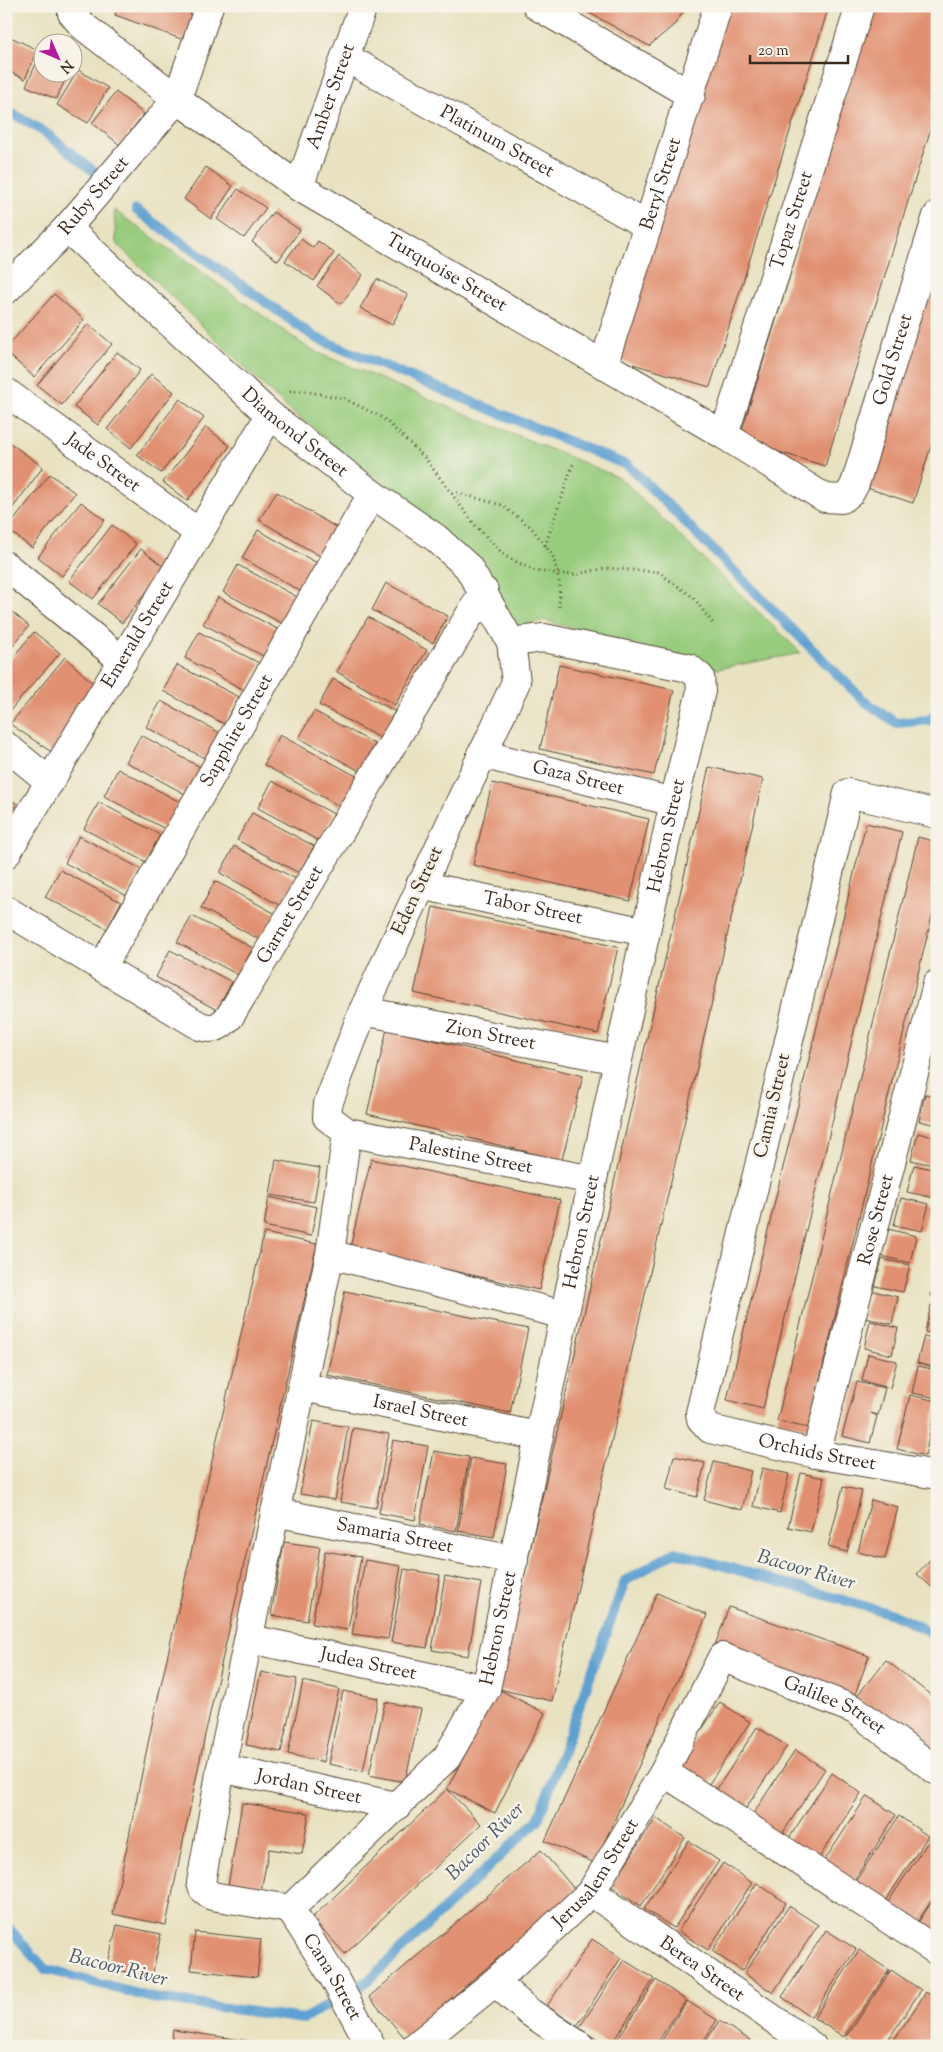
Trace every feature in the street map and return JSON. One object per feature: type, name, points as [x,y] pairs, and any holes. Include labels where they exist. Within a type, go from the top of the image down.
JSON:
[{"type":"street","points":[[177,99],[210,6]]},
{"type":"street","name":"Amber Street","points":[[299,187],[363,6]]},
{"type":"street","points":[[537,6],[691,95]]},
{"type":"street","name":"Beryl Street","points":[[604,363],[718,6]]},
{"type":"street","name":"Topaz Street","points":[[724,434],[860,6]]},
{"type":"street","name":"Turquoise Street","points":[[72,9],[83,26],[177,99],[299,187],[604,363],[724,434],[825,498],[842,499]]},
{"type":"street","name":"Platinum Street","points":[[346,57],[648,226]]},
{"type":"street","name":"Ruby Street","points":[[6,290],[67,228],[177,99]]},
{"type":"street","name":"Gold Street","points":[[842,499],[850,493],[855,484],[937,216]]},
{"type":"street","name":"Diamond Street","points":[[67,228],[262,408],[372,494],[436,538],[468,567],[484,591],[511,642]]},
{"type":"street","name":"Jade Street","points":[[6,392],[199,533]]},
{"type":"street","name":"Emerald Street","points":[[6,854],[199,533],[262,408]]},
{"type":"street","name":"Sapphire Street","points":[[102,967],[372,494]]},
{"type":"street","points":[[6,566],[122,661]]},
{"type":"street","name":"Garnet Street","points":[[6,910],[200,1026],[215,1028],[223,1024],[230,1016],[484,591]]},
{"type":"street","name":"Hebron Street","points":[[290,1909],[447,1757],[486,1689],[514,1560],[537,1436],[618,1060],[674,802],[701,691],[700,677],[689,668],[551,639],[544,638],[511,642]]},
{"type":"street","name":"Eden Street","points":[[348,1132],[327,1117],[328,1104],[363,1011],[516,682],[511,642]]},
{"type":"street","points":[[6,746],[50,782]]},
{"type":"street","name":"Gaza Street","points":[[481,754],[674,802]]},
{"type":"street","name":"Camia Street","points":[[701,1420],[701,1405],[848,793],[937,814]]},
{"type":"street","name":"Tabor Street","points":[[420,885],[646,932]]},
{"type":"street","name":"Rose Street","points":[[816,1454],[937,984]]},
{"type":"street","name":"Zion Street","points":[[363,1011],[618,1060]]},
{"type":"street","points":[[290,1909],[212,1896],[203,1889],[201,1877],[221,1768],[250,1639],[330,1254],[348,1132]]},
{"type":"street","name":"Palestine Street","points":[[348,1132],[593,1180]]},
{"type":"street","points":[[330,1254],[564,1315]]},
{"type":"street","name":"Israel Street","points":[[303,1387],[537,1436]]},
{"type":"street","name":"Orchids Street","points":[[701,1420],[710,1429],[816,1454],[937,1476]]},
{"type":"street","name":"Samaria Street","points":[[275,1512],[514,1560]]},
{"type":"street","name":"Judea Street","points":[[250,1639],[486,1689]]},
{"type":"street","name":"Galilee Street","points":[[722,1657],[855,1710],[937,1771]]},
{"type":"street","name":"Jerusalem Street","points":[[416,2046],[495,1982],[591,1892],[664,1772],[722,1657]]},
{"type":"street","name":"Jordan Street","points":[[221,1768],[396,1806]]},
{"type":"street","points":[[664,1772],[937,1951]]},
{"type":"street","name":"Berea Street","points":[[591,1892],[812,2046]]},
{"type":"street","name":"Cana Street","points":[[290,1909],[332,1976],[367,2038]]},
{"type":"street","points":[[495,1982],[528,2011],[580,2046]]},
{"type":"path","points":[[262,408],[278,392],[305,391],[345,399],[383,418],[425,458],[475,526],[504,556],[535,571],[573,575],[606,568],[658,572],[693,597],[714,625]]},
{"type":"path","points":[[545,546],[573,464]]},
{"type":"path","points":[[452,493],[459,493],[501,505],[531,527],[552,556],[560,585],[559,615],[551,639]]},
{"type":"green space","points":[[114,210],[311,350],[620,478],[801,653],[717,669],[544,620],[515,628],[470,556],[285,406],[116,243]]},
{"type":"building","points":[[118,6],[174,6],[194,13],[184,40],[115,15]]},
{"type":"building","points":[[577,6],[687,6],[675,24],[649,46]]},
{"type":"building","points":[[727,6],[829,6],[710,387],[616,359]]},
{"type":"building","points":[[873,6],[937,6],[937,109],[825,466],[739,440]]},
{"type":"building","points":[[6,35],[32,47],[32,63],[25,79],[6,70]]},
{"type":"building","points":[[82,72],[108,88],[88,123],[57,105],[71,82],[82,82]]},
{"type":"building","points":[[32,73],[32,82],[64,82],[56,99],[26,86]]},
{"type":"building","points":[[116,92],[144,114],[120,145],[92,123]]},
{"type":"building","points":[[206,167],[233,186],[211,219],[184,199]]},
{"type":"building","points":[[238,189],[266,208],[244,238],[217,219]]},
{"type":"building","points":[[273,212],[300,230],[278,261],[252,242]]},
{"type":"building","points":[[301,239],[313,248],[318,241],[334,253],[314,281],[285,261]]},
{"type":"building","points":[[937,252],[937,427],[913,503],[864,487]]},
{"type":"building","points":[[339,256],[363,275],[341,304],[317,286]]},
{"type":"building","points":[[377,279],[408,295],[392,325],[360,308]]},
{"type":"building","points":[[54,294],[84,320],[34,377],[6,352],[6,348]]},
{"type":"building","points":[[88,324],[112,344],[62,405],[37,385]]},
{"type":"building","points":[[117,352],[140,370],[98,425],[74,407]]},
{"type":"building","points":[[151,374],[174,392],[131,448],[107,429]]},
{"type":"building","points":[[180,399],[204,418],[161,473],[137,455]]},
{"type":"building","points":[[206,427],[230,446],[187,501],[163,482]]},
{"type":"building","points":[[6,440],[43,467],[6,517]]},
{"type":"building","points":[[50,474],[75,493],[32,548],[7,529]]},
{"type":"building","points":[[277,492],[342,531],[325,559],[259,520]]},
{"type":"building","points":[[81,502],[105,520],[62,576],[38,557]]},
{"type":"building","points":[[112,525],[136,544],[93,599],[69,581]]},
{"type":"building","points":[[258,530],[317,563],[302,592],[242,558]]},
{"type":"building","points":[[141,549],[165,568],[122,623],[98,604]]},
{"type":"building","points":[[238,565],[299,598],[285,625],[223,592]]},
{"type":"building","points":[[386,583],[448,616],[433,643],[372,610]]},
{"type":"building","points":[[218,597],[279,630],[265,657],[203,624]]},
{"type":"building","points":[[6,607],[29,626],[6,654]]},
{"type":"building","points":[[368,617],[427,650],[395,705],[337,672]]},
{"type":"building","points":[[34,632],[60,653],[6,715],[6,665]]},
{"type":"building","points":[[199,632],[261,664],[246,691],[185,658]]},
{"type":"building","points":[[65,657],[94,684],[53,753],[10,724]]},
{"type":"building","points":[[177,665],[239,697],[224,724],[163,691]]},
{"type":"building","points":[[559,665],[674,690],[654,775],[540,749]]},
{"type":"building","points":[[333,679],[395,711],[380,738],[319,705]]},
{"type":"building","points":[[161,701],[222,734],[208,760],[146,727]]},
{"type":"building","points":[[314,711],[375,744],[360,771],[299,738]]},
{"type":"building","points":[[141,735],[202,768],[187,795],[126,762]]},
{"type":"building","points":[[280,735],[360,778],[343,808],[264,765]]},
{"type":"building","points":[[709,767],[763,779],[552,1701],[498,1689],[545,1713],[495,1813],[447,1789],[481,1723],[507,1651]]},
{"type":"building","points":[[118,769],[180,802],[165,829],[104,796]]},
{"type":"building","points":[[272,781],[334,814],[319,841],[258,808]]},
{"type":"building","points":[[492,783],[649,819],[630,901],[473,865]]},
{"type":"building","points":[[6,796],[17,804],[6,817]]},
{"type":"building","points":[[99,802],[160,835],[146,862],[84,829]]},
{"type":"building","points":[[252,813],[314,846],[299,873],[237,840]]},
{"type":"building","points":[[866,823],[902,832],[763,1409],[727,1400]]},
{"type":"building","points":[[79,836],[141,869],[127,896],[65,863]]},
{"type":"building","points":[[918,837],[937,842],[937,895],[808,1428],[777,1421]]},
{"type":"building","points":[[234,846],[296,879],[281,906],[220,873]]},
{"type":"building","points":[[60,870],[121,902],[107,929],[45,897]]},
{"type":"building","points":[[215,881],[276,914],[262,941],[201,908]]},
{"type":"building","points":[[433,907],[618,947],[598,1034],[414,993]]},
{"type":"building","points":[[192,916],[253,948],[238,975],[177,942]]},
{"type":"building","points":[[170,950],[232,982],[217,1010],[156,977]]},
{"type":"building","points":[[387,1029],[583,1076],[562,1160],[367,1114]]},
{"type":"building","points":[[925,1094],[937,1097],[937,1125],[919,1121]]},
{"type":"building","points":[[918,1133],[937,1138],[937,1166],[911,1160]]},
{"type":"building","points":[[371,1159],[560,1200],[539,1290],[350,1248]]},
{"type":"building","points":[[276,1160],[320,1168],[314,1202],[270,1195]]},
{"type":"building","points":[[914,1165],[937,1170],[935,1198],[907,1192]]},
{"type":"building","points":[[269,1197],[317,1207],[311,1236],[264,1226]]},
{"type":"building","points":[[901,1198],[929,1204],[922,1231],[894,1225]]},
{"type":"building","points":[[888,1229],[916,1236],[910,1263],[881,1256]]},
{"type":"building","points":[[264,1233],[317,1244],[205,1735],[166,1925],[113,1914],[152,1724]]},
{"type":"building","points":[[882,1259],[910,1265],[903,1292],[875,1286]]},
{"type":"building","points":[[937,1277],[937,1298],[931,1296]]},
{"type":"building","points":[[870,1290],[898,1297],[892,1324],[864,1318]]},
{"type":"building","points":[[345,1291],[528,1329],[510,1413],[327,1375]]},
{"type":"building","points":[[931,1305],[937,1306],[937,1335],[925,1332]]},
{"type":"building","points":[[870,1321],[898,1328],[892,1355],[864,1348]]},
{"type":"building","points":[[924,1336],[937,1339],[937,1368],[917,1363]]},
{"type":"building","points":[[868,1354],[897,1361],[890,1388],[862,1381]]},
{"type":"building","points":[[918,1366],[937,1370],[937,1398],[912,1393]]},
{"type":"building","points":[[857,1382],[885,1388],[878,1415],[871,1413],[877,1416],[870,1443],[842,1436]]},
{"type":"building","points":[[910,1395],[937,1401],[925,1456],[897,1449]]},
{"type":"building","points":[[313,1421],[348,1427],[335,1500],[300,1494]]},
{"type":"building","points":[[353,1428],[389,1434],[376,1508],[340,1502]]},
{"type":"building","points":[[393,1440],[428,1446],[415,1520],[379,1513]]},
{"type":"building","points":[[434,1451],[469,1457],[456,1531],[420,1524]]},
{"type":"building","points":[[674,1456],[705,1463],[697,1497],[666,1489]]},
{"type":"building","points":[[471,1458],[507,1464],[494,1537],[458,1531]]},
{"type":"building","points":[[714,1462],[751,1471],[742,1510],[704,1500]]},
{"type":"building","points":[[762,1468],[789,1474],[780,1513],[753,1506]]},
{"type":"building","points":[[801,1473],[824,1478],[811,1532],[788,1527]]},
{"type":"building","points":[[843,1487],[862,1491],[847,1552],[828,1547]]},
{"type":"building","points":[[871,1500],[898,1507],[885,1559],[858,1552]]},
{"type":"building","points":[[284,1542],[320,1547],[307,1621],[271,1615]]},
{"type":"building","points":[[325,1551],[361,1557],[348,1630],[312,1624]]},
{"type":"building","points":[[937,1552],[937,1587],[935,1590],[917,1574]]},
{"type":"building","points":[[365,1560],[401,1566],[388,1639],[352,1634]]},
{"type":"building","points":[[404,1569],[440,1575],[427,1648],[391,1642]]},
{"type":"building","points":[[445,1576],[481,1583],[468,1656],[432,1650]]},
{"type":"building","points":[[657,1593],[707,1615],[595,1863],[545,1841]]},
{"type":"building","points":[[729,1607],[869,1656],[854,1697],[714,1648]]},
{"type":"building","points":[[886,1660],[937,1700],[937,1761],[856,1697]]},
{"type":"building","points":[[261,1672],[297,1679],[281,1752],[246,1745]]},
{"type":"building","points":[[303,1681],[339,1689],[323,1762],[288,1754]]},
{"type":"building","points":[[343,1691],[378,1698],[363,1771],[328,1764]]},
{"type":"building","points":[[385,1702],[421,1709],[405,1782],[369,1775]]},
{"type":"building","points":[[720,1702],[750,1722],[705,1790],[675,1770]]},
{"type":"building","points":[[757,1727],[787,1746],[742,1814],[713,1795]]},
{"type":"building","points":[[795,1750],[825,1769],[780,1837],[751,1817]]},
{"type":"building","points":[[832,1773],[861,1793],[817,1861],[787,1841]]},
{"type":"building","points":[[447,1789],[481,1824],[345,1954],[312,1918]]},
{"type":"building","points":[[867,1796],[896,1815],[852,1883],[822,1864]]},
{"type":"building","points":[[242,1803],[309,1813],[302,1854],[269,1849],[261,1891],[228,1886]]},
{"type":"building","points":[[899,1816],[928,1836],[884,1903],[854,1883]]},
{"type":"building","points":[[656,1818],[685,1838],[641,1906],[611,1886]]},
{"type":"building","points":[[931,1837],[937,1841],[937,1892],[916,1924],[886,1905]]},
{"type":"building","points":[[689,1841],[719,1861],[674,1928],[644,1909]]},
{"type":"building","points":[[541,1850],[576,1891],[405,2038],[369,1997]]},
{"type":"building","points":[[723,1863],[752,1883],[708,1950],[678,1931]]},
{"type":"building","points":[[757,1883],[786,1903],[742,1971],[712,1951]]},
{"type":"building","points":[[937,1894],[937,1937],[917,1924]]},
{"type":"building","points":[[789,1906],[818,1925],[773,1993],[744,1973]]},
{"type":"building","points":[[117,1925],[161,1934],[152,1977],[107,1968]]},
{"type":"building","points":[[826,1930],[856,1949],[811,2017],[782,1997]]},
{"type":"building","points":[[195,1932],[261,1939],[257,1977],[191,1970]]},
{"type":"building","points":[[592,1939],[621,1958],[577,2026],[547,2006]]},
{"type":"building","points":[[859,1950],[889,1970],[844,2037],[814,2018]]},
{"type":"building","points":[[624,1960],[654,1979],[610,2046],[607,2046],[579,2028]]},
{"type":"building","points":[[891,1970],[921,1990],[884,2046],[858,2046],[846,2038]]},
{"type":"building","points":[[656,1980],[686,2000],[655,2046],[613,2046]]},
{"type":"building","points":[[926,1992],[937,1999],[937,2040],[933,2045],[890,2046]]},
{"type":"building","points":[[687,2001],[717,2020],[700,2046],[658,2046]]},
{"type":"building","points":[[719,2021],[750,2040],[746,2046],[703,2046]]},
{"type":"building","points":[[173,2030],[277,2045],[277,2046],[171,2046]]},
{"type":"waterway","points":[[6,110],[43,131],[105,180]]},
{"type":"waterway","points":[[136,210],[316,338],[629,466],[863,700],[896,723],[929,720],[937,712]]},
{"type":"waterway","name":"Bacoor River","points":[[6,1925],[45,1969],[152,1998],[304,2019],[369,1980],[538,1820],[625,1581],[675,1552],[892,1614],[937,1635]]}]
